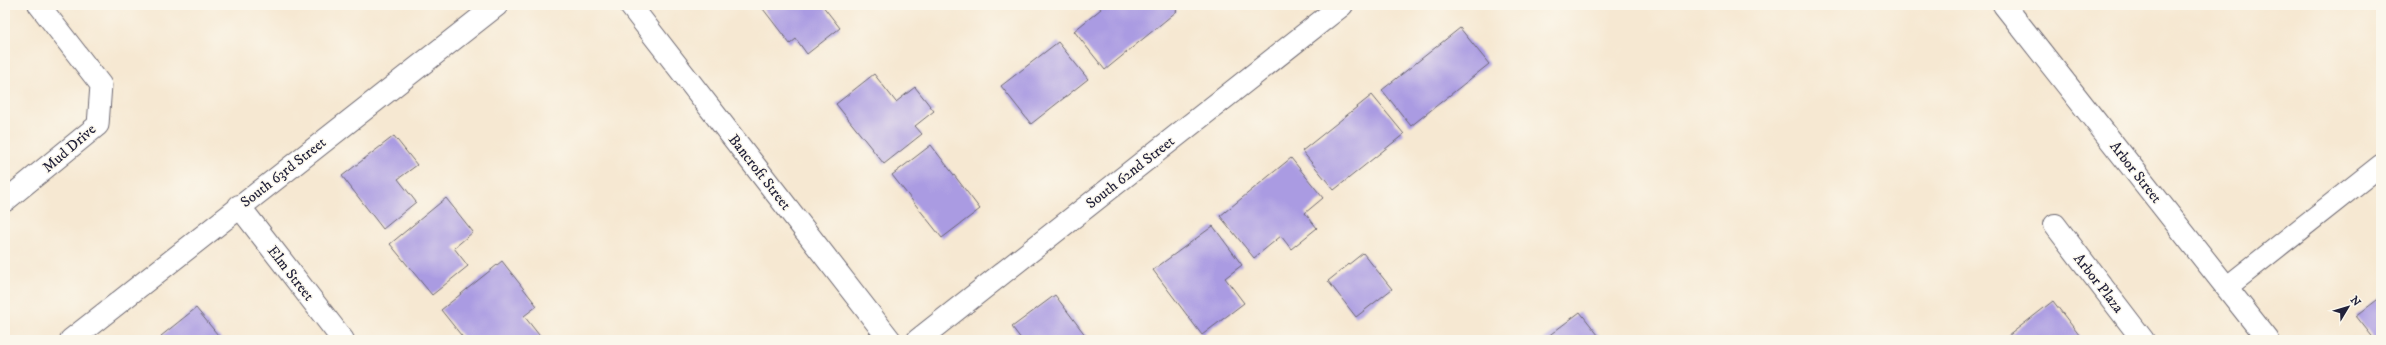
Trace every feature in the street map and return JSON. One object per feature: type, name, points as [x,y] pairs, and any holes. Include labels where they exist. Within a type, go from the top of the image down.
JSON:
[{"type":"street","name":"South 63rd Street","points":[[71,340],[239,206],[497,5]]},
{"type":"street","name":"Bancroft Street","points":[[630,5],[890,340]]},
{"type":"street","name":"South 62nd Street","points":[[918,340],[1342,5]]},
{"type":"street","name":"Arbor Street","points":[[2004,5],[2268,340]]},
{"type":"street","name":"Elm Street","points":[[239,206],[343,340]]},
{"type":"street","name":"Arbor Plaza","points":[[2055,225],[2143,340]]},
{"type":"lane","name":"Mud Drive","points":[[5,201],[98,125],[101,85],[39,5]]},
{"type":"lane","points":[[2227,287],[2381,166]]},
{"type":"building","points":[[760,5],[822,5],[840,28],[807,54],[796,39],[790,44]]},
{"type":"building","points":[[1098,5],[1172,5],[1177,11],[1105,70],[1074,31],[1101,9]]},
{"type":"building","points":[[1460,28],[1489,64],[1411,126],[1382,90]]},
{"type":"building","points":[[1058,42],[1088,79],[1031,124],[1001,86]]},
{"type":"building","points":[[874,74],[896,102],[915,87],[934,111],[915,126],[922,134],[884,164],[836,104]]},
{"type":"building","points":[[1372,95],[1404,134],[1334,190],[1302,151]]},
{"type":"building","points":[[394,136],[417,165],[398,179],[416,202],[383,229],[342,176]]},
{"type":"building","points":[[931,145],[980,209],[942,238],[892,175]]},
{"type":"building","points":[[1291,158],[1323,198],[1305,213],[1317,228],[1291,249],[1281,236],[1254,258],[1220,216]]},
{"type":"building","points":[[446,198],[473,232],[454,248],[468,266],[432,295],[390,244]]},
{"type":"building","points":[[1213,226],[1242,265],[1225,278],[1244,303],[1202,335],[1153,270]]},
{"type":"building","points":[[1363,253],[1392,289],[1356,317],[1328,281]]},
{"type":"building","points":[[502,261],[537,306],[524,316],[543,340],[465,340],[441,310]]},
{"type":"building","points":[[1055,295],[1089,340],[1022,340],[1012,327]]},
{"type":"building","points":[[2381,297],[2381,340],[2375,340],[2356,316]]},
{"type":"building","points":[[2053,301],[2083,340],[2003,340]]},
{"type":"building","points":[[196,308],[222,340],[164,340],[161,336]]},
{"type":"building","points":[[1580,312],[1602,340],[1543,340]]}]
